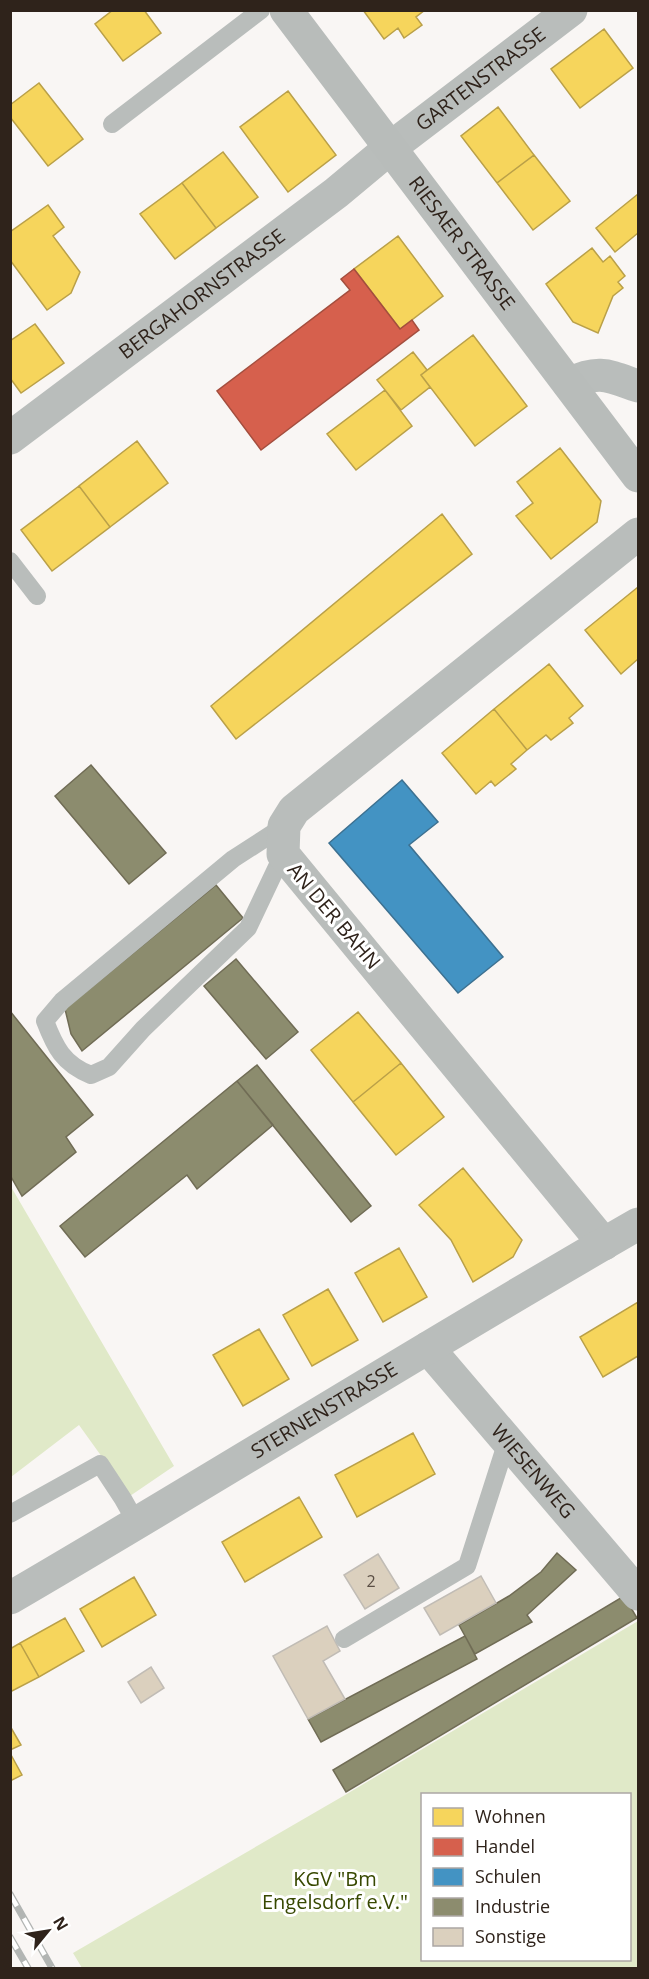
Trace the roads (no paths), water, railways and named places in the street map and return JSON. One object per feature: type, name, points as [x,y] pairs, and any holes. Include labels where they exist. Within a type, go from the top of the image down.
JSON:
[{"type":"main road","name":"RIESAER STRASSE","points":[[286,10],[639,476]]},
{"type":"street","name":"GARTENSTRASSE","points":[[390,148],[571,10]]},
{"type":"street","name":"BERGAHORNSTRASSE","points":[[10,438],[327,200],[390,148]]},
{"type":"street","points":[[569,384],[586,376],[607,375],[639,386]]},
{"type":"street","points":[[283,840],[294,810],[639,534]]},
{"type":"street","name":"AN DER BAHN","points":[[283,840],[604,1244]]},
{"type":"street","name":"STERNENSTRASSE","points":[[10,1598],[639,1224]]},
{"type":"street","name":"WIESENWEG","points":[[428,1348],[639,1594]]},
{"type":"lane","points":[[112,124],[261,10]]},
{"type":"lane","points":[[10,561],[37,596]]},
{"type":"lane","points":[[283,840],[248,928],[143,1029],[109,1067],[91,1075],[74,1068],[54,1044],[45,1021],[62,1001],[233,859],[283,840]]},
{"type":"lane","points":[[344,1638],[467,1566],[507,1441]]},
{"type":"lane","points":[[10,1514],[100,1464],[137,1524]]},
{"type":"railway","points":[[10,1894],[52,1968]]},
{"type":"railway","points":[[10,1937],[28,1968]]},
{"type":"park label","name":"KGV \"Bm Engelsdorf e.V.\"","points":[[335,1890]]}]
